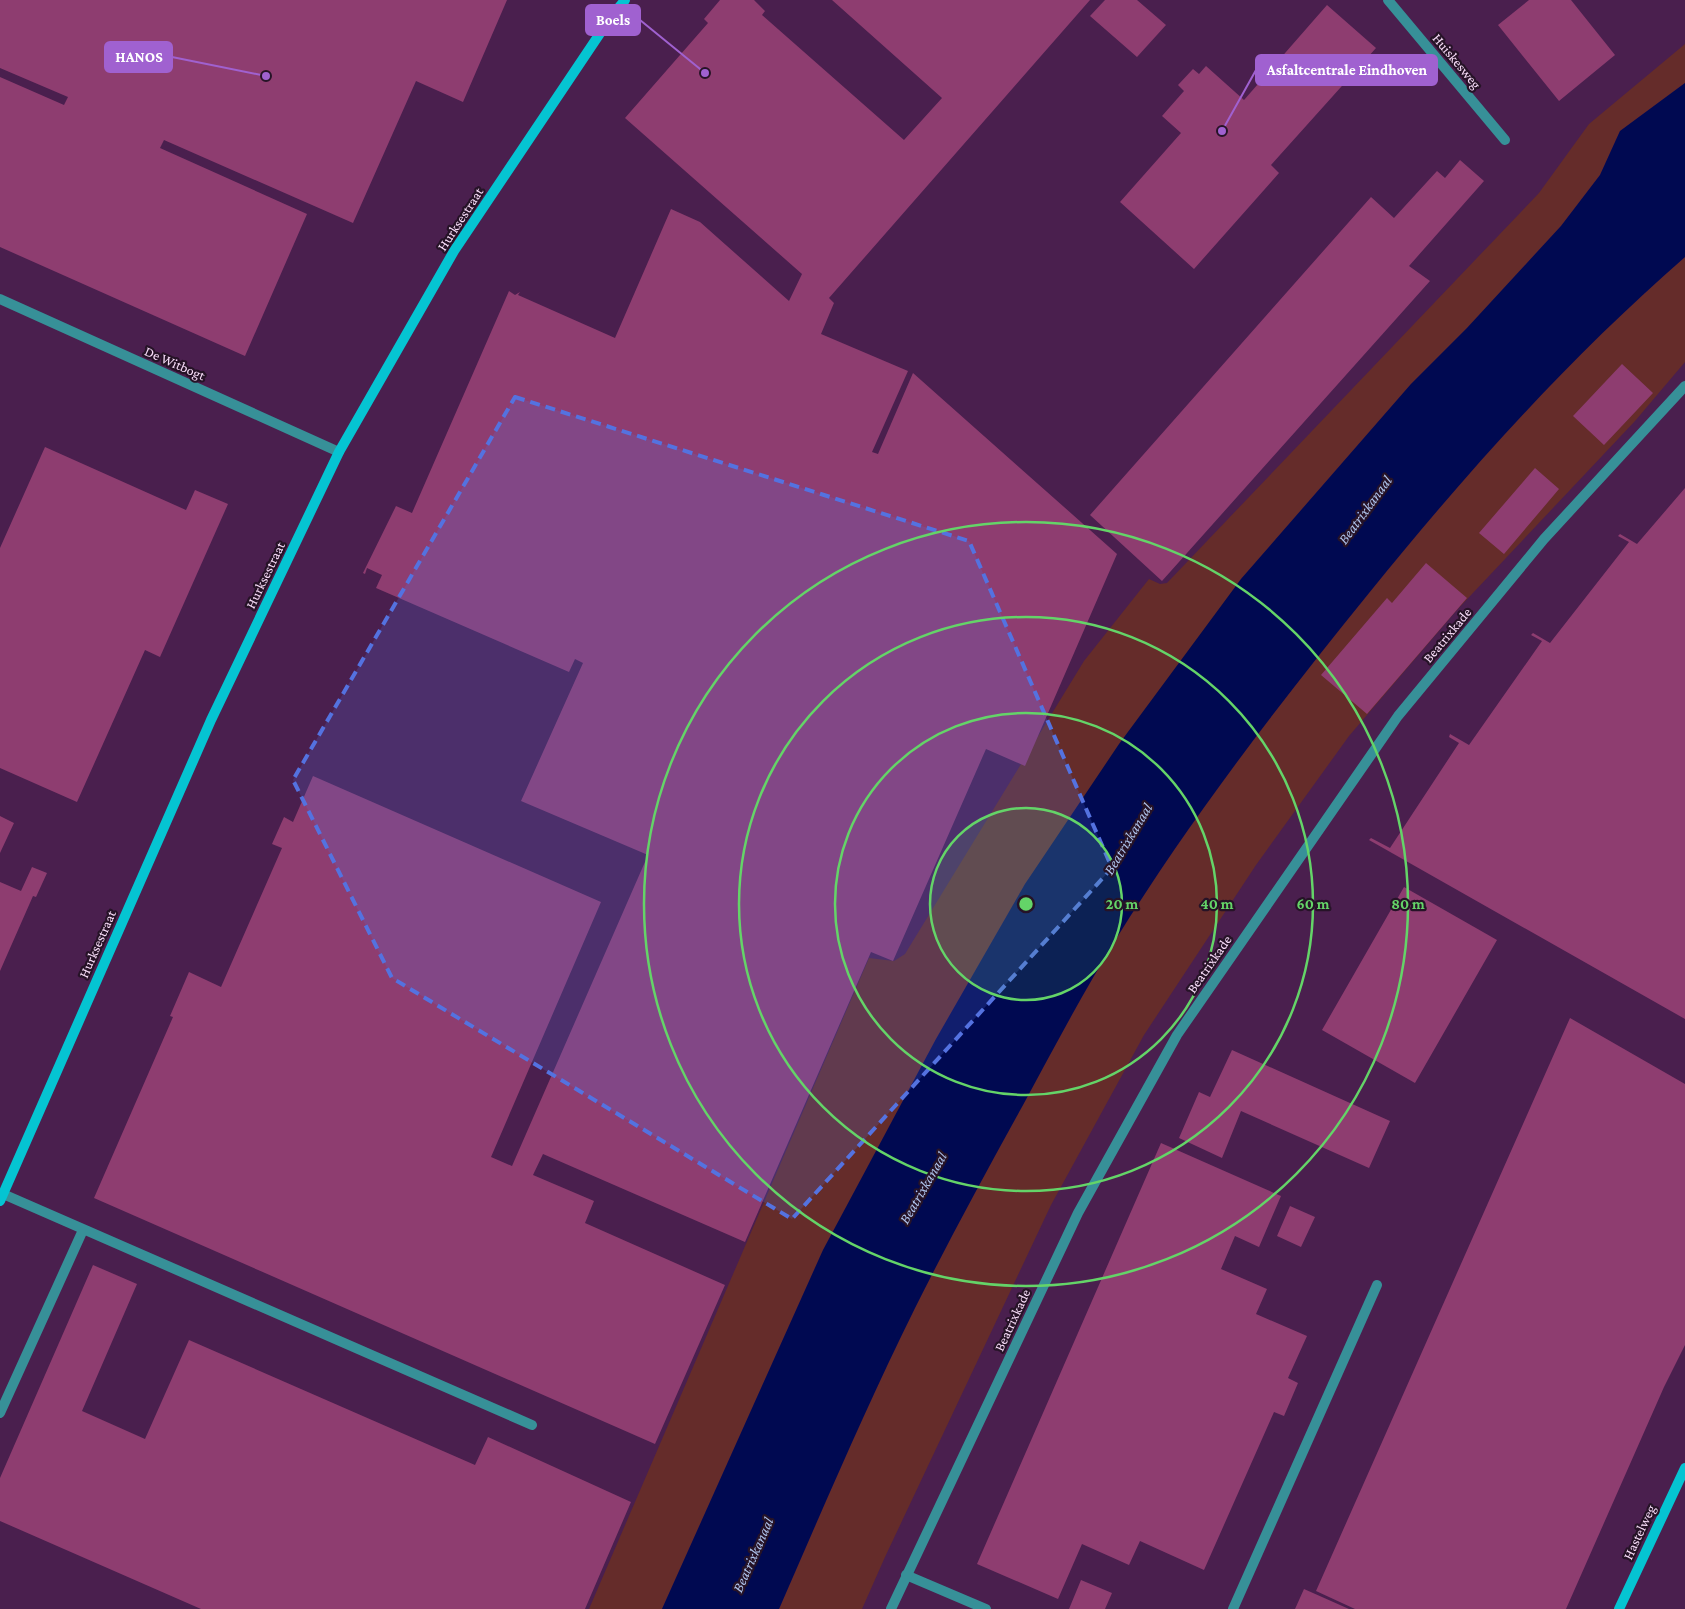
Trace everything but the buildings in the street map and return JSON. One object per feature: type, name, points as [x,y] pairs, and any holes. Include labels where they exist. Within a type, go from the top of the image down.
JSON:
[{"type":"street","name":"Hurksestraat","points":[[1,1198],[211,720],[339,452],[454,251],[625,0]]},
{"type":"street","name":"Huiskesweg","points":[[1388,0],[1505,140]]},
{"type":"street","name":"De Witbogt","points":[[0,299],[339,452]]},
{"type":"street","name":"Beatrixkade","points":[[891,1609],[1078,1213],[1177,1034],[1398,716],[1544,539],[1685,386]]},
{"type":"street","points":[[1,1198],[83,1230],[532,1425]]},
{"type":"street","points":[[0,1413],[83,1230]]},
{"type":"street","points":[[1233,1609],[1377,1285]]},
{"type":"street","name":"Hastelweg","points":[[1619,1609],[1685,1468]]},
{"type":"street","points":[[906,1576],[986,1609]]},
{"type":"highlighted area","points":[[515,397],[969,541],[1112,868],[792,1219],[392,978],[293,780]]},
{"type":"shaded area","points":[[1685,44],[1685,83],[1620,131],[1600,175],[1561,226],[1467,328],[1411,384],[1241,579],[1025,884],[936,1039],[823,1250],[662,1609],[589,1609],[869,958],[894,961],[905,954],[1084,661],[1149,579],[1160,584],[1167,583],[1539,193],[1589,124]]},
{"type":"shaded area","points":[[1685,257],[1685,362],[1635,421],[1455,612],[1349,736],[1256,865],[1144,1035],[1051,1205],[862,1609],[779,1609],[862,1420],[928,1283],[1068,1021],[1145,894],[1205,806],[1269,719],[1369,593],[1443,504],[1559,376]]},
{"type":"water","name":"Beatrixkanaal","points":[[1685,83],[1685,257],[1559,376],[1443,504],[1369,593],[1269,719],[1205,806],[1145,894],[1068,1021],[928,1283],[862,1420],[779,1609],[662,1609],[823,1250],[936,1039],[1025,884],[1119,744],[1241,579],[1411,384],[1467,328],[1561,226],[1600,175],[1620,131]]},
{"type":"place","name":"Boels","points":[[705,73]]},
{"type":"place","name":"HANOS","points":[[266,76]]},
{"type":"place","name":"Asfaltcentrale Eindhoven","points":[[1222,131]]}]
